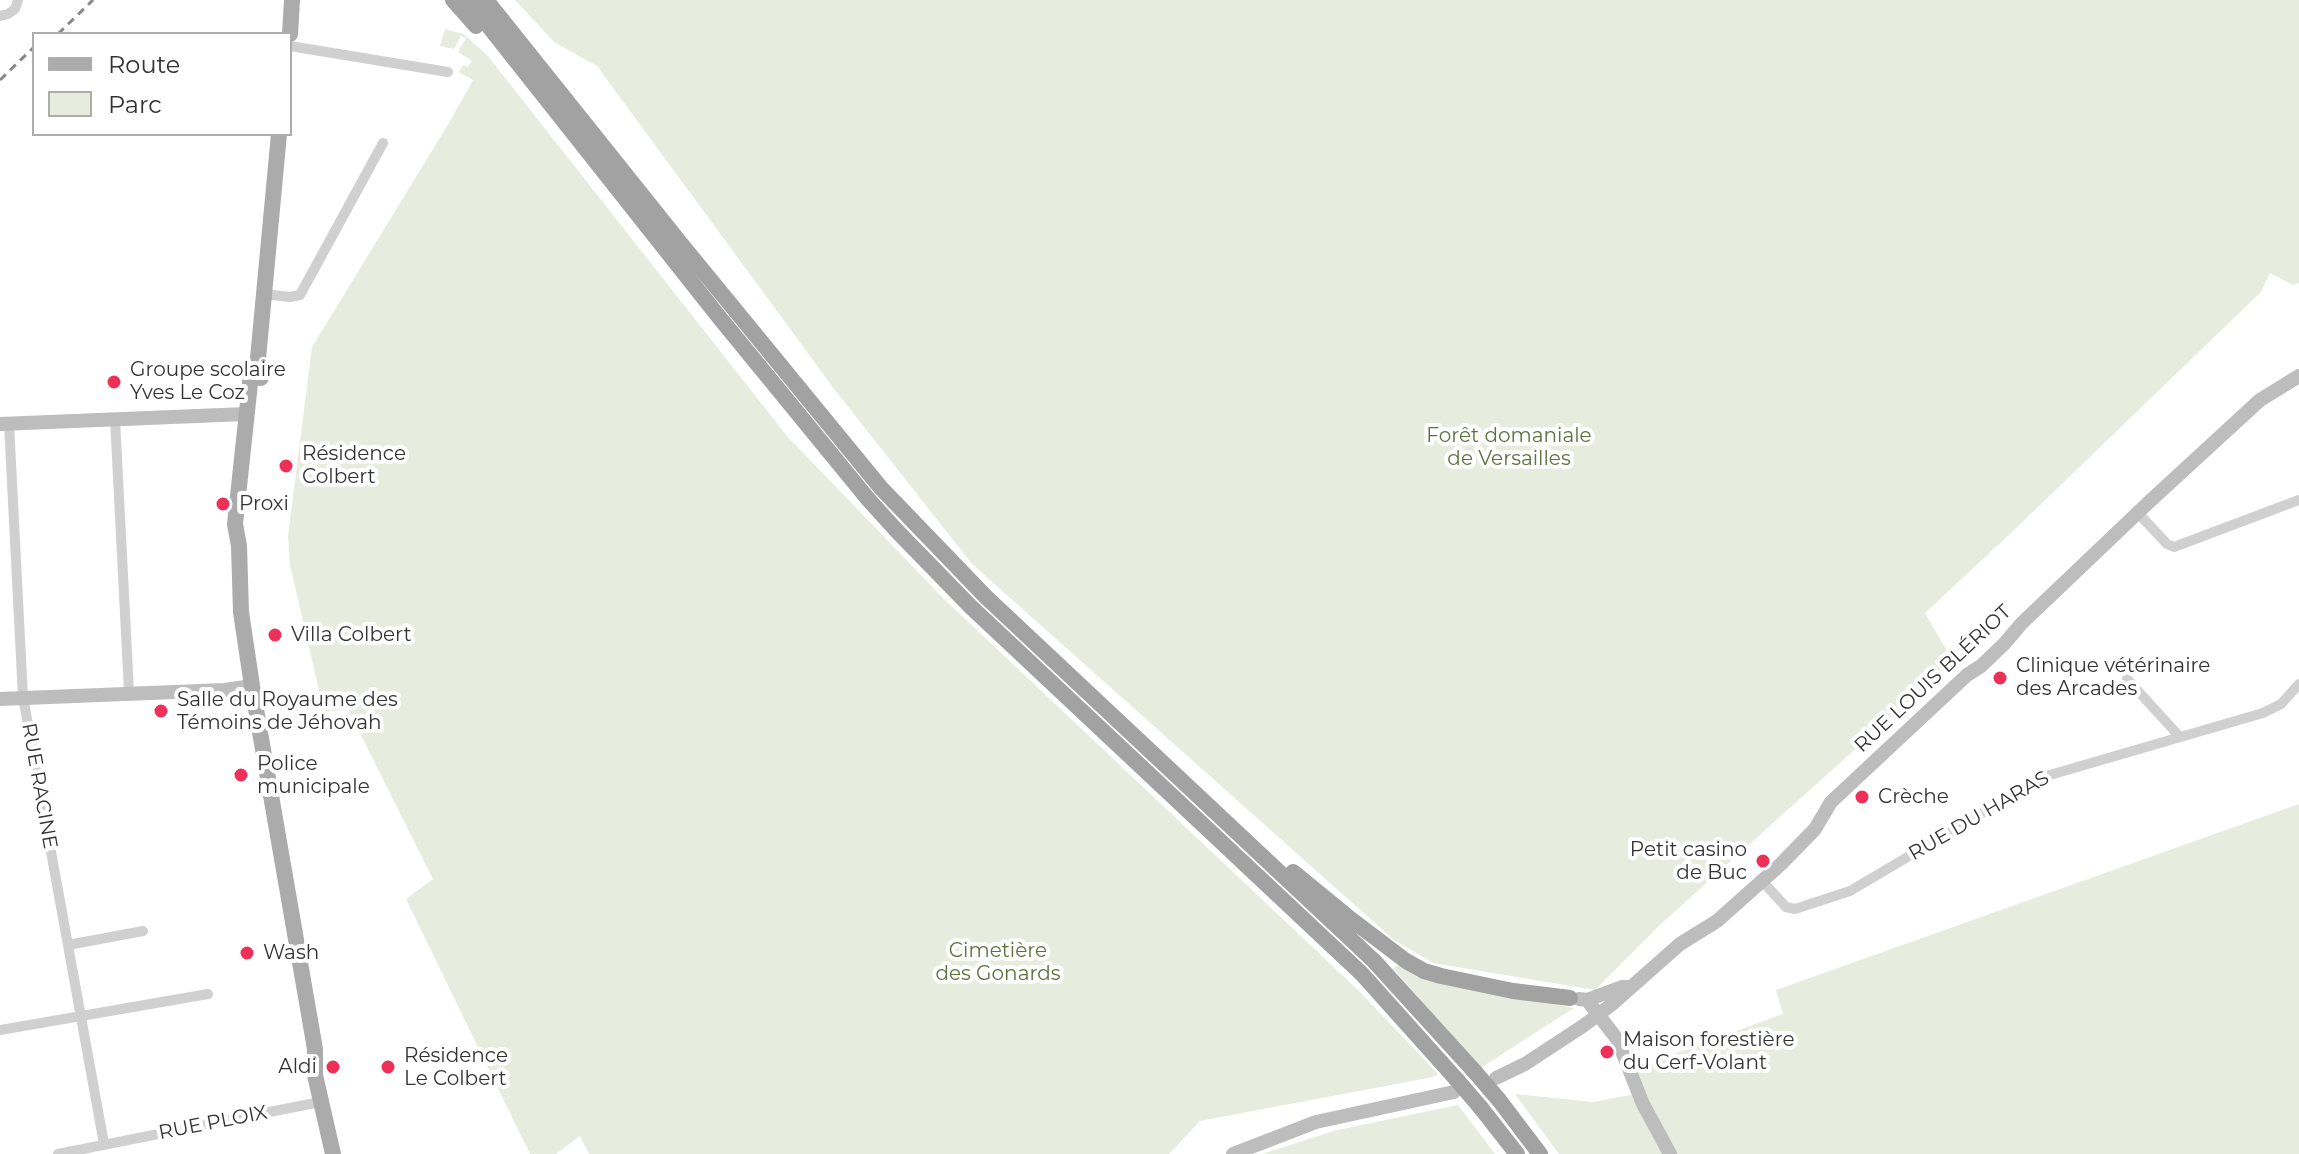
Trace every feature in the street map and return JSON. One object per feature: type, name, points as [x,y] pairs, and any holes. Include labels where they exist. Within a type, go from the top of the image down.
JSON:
[{"type":"highway","points":[[453,0],[524,82],[542,93]]},
{"type":"highway","points":[[468,0],[719,317],[896,530],[971,607],[1362,974],[1456,1086],[1481,1108],[1517,1154]]},
{"type":"highway","points":[[486,0],[881,488],[986,597],[1374,961],[1475,1072],[1540,1154]]},
{"type":"highway","points":[[1269,863],[1294,872],[1348,917],[1424,971],[1513,991],[1570,998]]},
{"type":"main road","points":[[290,32],[293,6]]},
{"type":"main road","points":[[279,136],[257,369],[261,377],[251,414],[244,526],[239,546],[241,612],[316,1057],[323,1074],[329,1106],[328,1126]]},
{"type":"main road","name":"RUE LOUIS BLÉRIOT","points":[[1496,1078],[1536,1058],[1600,1014],[1680,944],[1717,921],[1815,829],[1831,802],[1967,675],[1981,666],[2138,513],[2260,400],[2299,376]]},
{"type":"main road","points":[[5,424],[251,414]]},
{"type":"main road","points":[[0,699],[225,690],[252,686]]},
{"type":"main road","points":[[1570,998],[1587,1000],[1622,987],[1632,987]]},
{"type":"main road","points":[[1587,1000],[1617,1039],[1643,1104],[1670,1154]]},
{"type":"main road","points":[[316,1057],[315,1075],[333,1154]]},
{"type":"main road","points":[[1233,1154],[1316,1122],[1456,1086]]},
{"type":"street","points":[[0,16],[15,9],[18,0]]},
{"type":"street","points":[[292,46],[448,72]]},
{"type":"street","points":[[264,294],[300,295],[383,143]]},
{"type":"street","points":[[115,419],[129,692]]},
{"type":"street","name":"RUE RACINE","points":[[5,424],[23,697],[104,1144]]},
{"type":"street","points":[[2138,513],[2167,544],[2174,547],[2299,500]]},
{"type":"street","points":[[2127,679],[2180,737]]},
{"type":"street","name":"RUE DU HARAS","points":[[1762,881],[1786,907],[1795,909],[1850,891],[2043,777],[2273,709],[2299,684]]},
{"type":"street","points":[[68,945],[143,931]]},
{"type":"street","points":[[0,1030],[208,994]]},
{"type":"street","name":"RUE PLOIX","points":[[58,1154],[320,1102]]},
{"type":"green space","name":"Forêt domaniale de Versailles","points":[[515,0],[2299,0],[2299,283],[2293,285],[2270,273],[2261,292],[1925,613],[1953,661],[1662,923],[1595,990],[1433,963],[1394,940],[972,564],[835,390],[597,66],[554,42]]},
{"type":"green space","name":"Cimetière des Gonards","points":[[445,29],[464,34],[487,55],[787,436],[944,599],[1358,990],[1438,1074],[1200,1121],[1169,1154],[589,1154],[580,1136],[556,1154],[530,1154],[406,899],[433,879],[348,709],[324,712],[290,565],[288,536],[312,347],[473,80],[459,72],[463,65],[468,67],[472,61],[458,52],[466,38],[461,36],[454,49],[440,46]]},
{"type":"green space","points":[[2299,804],[2299,1154],[1677,1154],[1645,1096],[1632,1063],[1640,1066],[1783,1014],[1776,990]]},
{"type":"green space","points":[[1398,965],[1417,977],[1574,1008],[1479,1069],[1393,968]]},
{"type":"green space","points":[[1515,1094],[1593,1102],[1635,1094],[1666,1154],[1559,1154]]},
{"type":"green space","points":[[1458,1105],[1495,1154],[1262,1154],[1337,1130]]},
{"type":"railway","points":[[60,32],[93,0]]},
{"type":"railway","points":[[0,80],[32,49]]},
{"type":"place","name":"Groupe scolaire Yves Le Coz","points":[[114,382]]},
{"type":"place","name":"Résidence Colbert","points":[[286,466]]},
{"type":"place","name":"Proxi","points":[[223,504]]},
{"type":"place","name":"Villa Colbert","points":[[275,635]]},
{"type":"place","name":"Clinique vétérinaire des Arcades","points":[[2000,678]]},
{"type":"place","name":"Salle du Royaume des Témoins de Jéhovah","points":[[161,711]]},
{"type":"place","name":"Police municipale","points":[[241,775]]},
{"type":"place","name":"Crèche","points":[[1862,797]]},
{"type":"place","name":"Petit casino de Buc","points":[[1763,861]]},
{"type":"place","name":"Wash","points":[[247,953]]},
{"type":"place","name":"Maison forestière du Cerf-Volant","points":[[1607,1052]]},
{"type":"place","name":"Aldi","points":[[333,1067]]},
{"type":"place","name":"Résidence Le Colbert","points":[[388,1067]]}]
